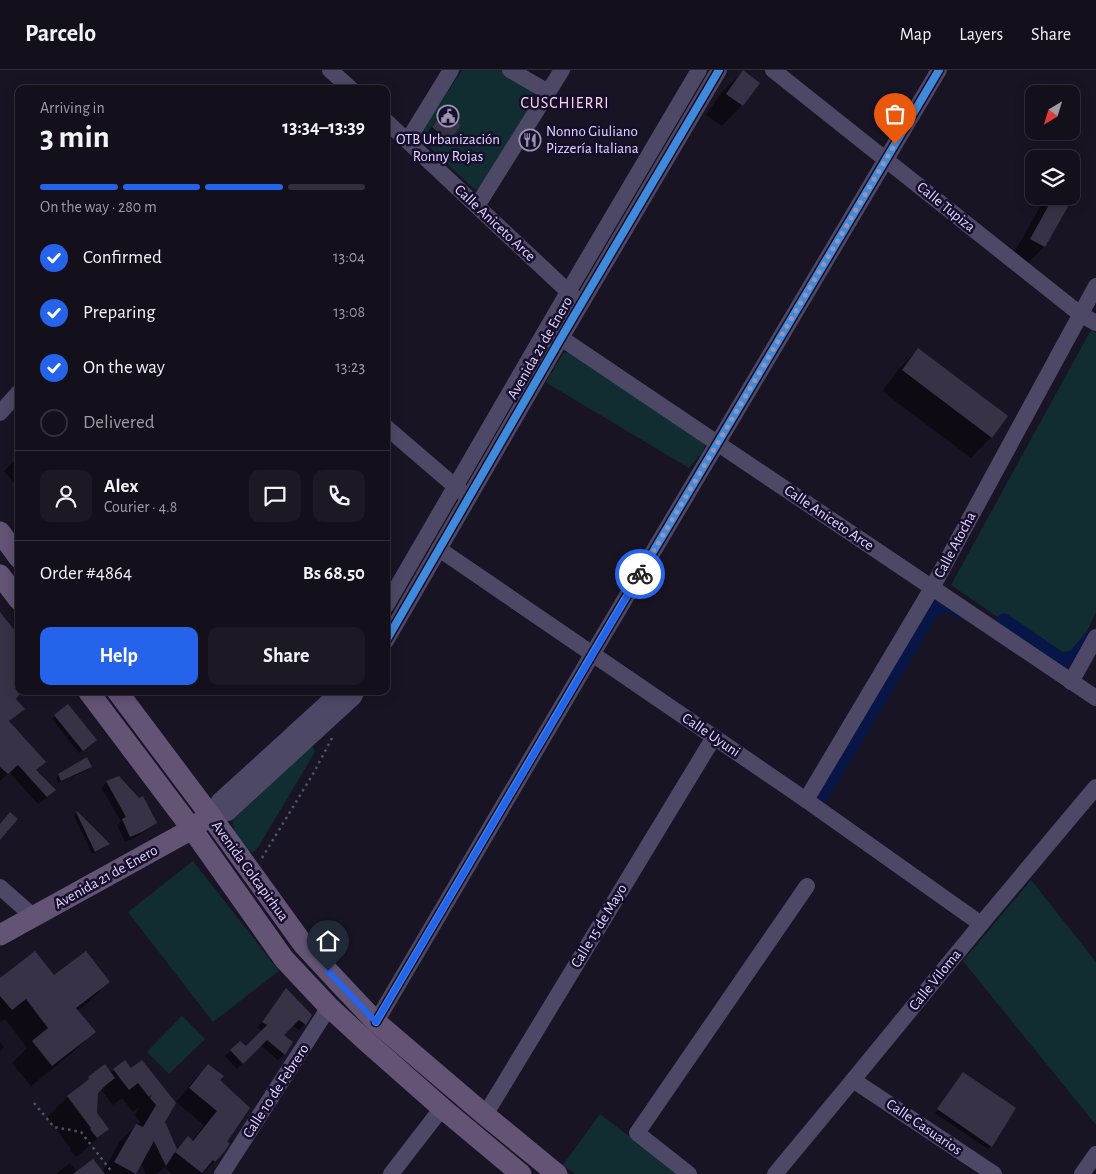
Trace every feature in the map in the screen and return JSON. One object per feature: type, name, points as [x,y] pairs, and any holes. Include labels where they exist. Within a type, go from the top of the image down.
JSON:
[{"type":"main road","points":[[0,532],[15,553]]},
{"type":"main road","points":[[0,575],[15,595]]},
{"type":"main road","name":"Avenida Colcapirhua","points":[[91,695],[192,829],[284,960],[329,1007],[442,1108],[522,1174]]},
{"type":"main road","name":"Avenida Colcapirhua","points":[[120,695],[303,944],[376,1022],[557,1174]]},
{"type":"main road","name":"Avenida 21 de Enero","points":[[0,935],[192,829],[210,815]]},
{"type":"street","points":[[330,70],[347,85]]},
{"type":"street","points":[[408,140],[451,70]]},
{"type":"street","points":[[510,70],[548,92]]},
{"type":"street","points":[[477,206],[562,70]]},
{"type":"street","name":"Avenida 21 de Enero","points":[[390,634],[719,70]]},
{"type":"street","name":"Calle Tupiza","points":[[773,70],[1080,314],[1096,322]]},
{"type":"street","points":[[376,1022],[939,70]]},
{"type":"street","name":"Avenida 21 de Enero","points":[[390,599],[568,292],[691,73]]},
{"type":"street","name":"Calle Aniceto Arce","points":[[390,124],[581,304]]},
{"type":"street","name":"Calle Atocha","points":[[806,800],[932,588],[1096,286]]},
{"type":"street","name":"Calle Aniceto Arce","points":[[562,338],[1096,698]]},
{"type":"street","points":[[0,413],[15,396]]},
{"type":"street","points":[[390,430],[469,499]]},
{"type":"street","name":"Calle Uyuni","points":[[439,548],[714,736],[981,924]]},
{"type":"street","points":[[1071,682],[1096,637]]},
{"type":"street","name":"Avenida 21 de Enero","points":[[210,815],[219,801],[334,695]]},
{"type":"street","name":"Avenida 21 de Enero","points":[[210,815],[228,813],[355,695]]},
{"type":"street","name":"Calle 15 de Mayo","points":[[485,1115],[714,736]]},
{"type":"street","name":"Calle Viloma","points":[[775,1174],[1096,787]]},
{"type":"street","points":[[688,1174],[637,1134],[807,886]]},
{"type":"street","points":[[0,887],[34,916]]},
{"type":"street","name":"Calle 10 de Febrero","points":[[222,1174],[329,1007]]},
{"type":"street","name":"Calle Casuarios","points":[[854,1080],[994,1174]]},
{"type":"street","points":[[391,1174],[442,1108]]},
{"type":"street","points":[[1082,1174],[1096,1154]]},
{"type":"path","points":[[252,874],[313,774],[336,731]]},
{"type":"path","points":[[34,1103],[54,1127],[81,1132],[112,1172]]},
{"type":"green space","points":[[462,70],[500,70],[533,92],[534,96],[481,189],[478,190],[473,188],[421,139],[421,132]]},
{"type":"green space","points":[[1091,330],[1096,333],[1096,612],[1075,657],[1061,660],[951,585]]},
{"type":"green space","points":[[564,352],[570,353],[703,441],[705,446],[703,451],[689,468],[546,382]]},
{"type":"green space","points":[[313,747],[315,752],[257,849],[253,852],[248,852],[234,830],[233,820],[308,748]]},
{"type":"green space","points":[[193,861],[279,971],[213,1022],[128,912]]},
{"type":"green space","points":[[1031,880],[1096,962],[1096,1125],[963,961]]},
{"type":"green space","points":[[182,1016],[205,1039],[169,1074],[147,1052]]},
{"type":"green space","points":[[600,1114],[678,1174],[575,1174],[563,1165]]},
{"type":"building","points":[[743,70],[760,83],[743,106],[726,94]]},
{"type":"building","name":"OTB Urbanización Ronny Rojas","points":[[447,106],[458,113],[453,120],[461,125],[449,141],[432,127]]},
{"type":"building","points":[[1049,205],[1069,205],[1045,247],[1030,239]]},
{"type":"building","points":[[918,348],[1008,416],[992,438],[902,370]]},
{"type":"building","points":[[0,612],[15,631],[15,695],[19,695],[16,699],[25,709],[9,721],[46,762],[36,770],[56,790],[47,797],[18,765],[8,774],[0,767]]},
{"type":"building","points":[[68,704],[97,740],[83,751],[54,715]]},
{"type":"building","points":[[87,757],[92,767],[61,781],[58,774]]},
{"type":"building","points":[[119,776],[139,798],[143,796],[157,823],[130,837],[122,819],[126,817],[106,781]]},
{"type":"building","points":[[77,811],[110,844],[95,852]]},
{"type":"building","points":[[10,812],[18,819],[0,840],[0,824]]},
{"type":"building","points":[[35,951],[54,975],[86,951],[110,982],[76,1008],[96,1032],[52,1066],[32,1041],[48,1028],[26,999],[12,1010],[0,996],[0,978]]},
{"type":"building","points":[[286,988],[312,1015],[306,1025],[299,1020],[284,1035],[293,1042],[285,1055],[267,1040],[243,1064],[230,1050],[240,1041],[246,1046],[267,1025],[262,1022]]},
{"type":"building","points":[[125,1060],[131,1068],[142,1060],[176,1103],[165,1122],[177,1149],[166,1166],[154,1141],[136,1174],[114,1162],[136,1124],[143,1127],[156,1105],[150,1098],[152,1094],[149,1097],[138,1083],[129,1090],[113,1069]]},
{"type":"building","points":[[105,1064],[115,1078],[98,1093],[97,1113],[109,1129],[97,1138],[67,1096]]},
{"type":"building","points":[[208,1064],[224,1076],[220,1080],[250,1108],[227,1142],[230,1143],[225,1151],[215,1162],[213,1160],[202,1173],[175,1152],[188,1136],[193,1141],[217,1111],[189,1088]]},
{"type":"building","points":[[963,1072],[1016,1108],[992,1147],[937,1109]]},
{"type":"building","points":[[93,1159],[105,1174],[73,1174]]},
{"type":"waterway","points":[[821,796],[928,617],[936,608],[943,605],[951,606],[961,612]]},
{"type":"waterway","points":[[1004,621],[1061,660],[1075,657],[1091,638]]},
{"type":"cycle path","points":[[390,634],[719,70]]},
{"type":"cycle path","points":[[376,1022],[939,70]]},
{"type":"way so far","points":[[640,574],[895,144]]},
{"type":"place","name":"OTB Urbanización Ronny Rojas","points":[[448,116]]},
{"type":"place","name":"Nonno Giuliano Pizzería Italiana","points":[[530,140]]},
{"type":"district","name":"CUSCHIERRI","points":[[565,103]]},
{"type":"route","points":[[328,971],[376,1022],[640,574]]}]
